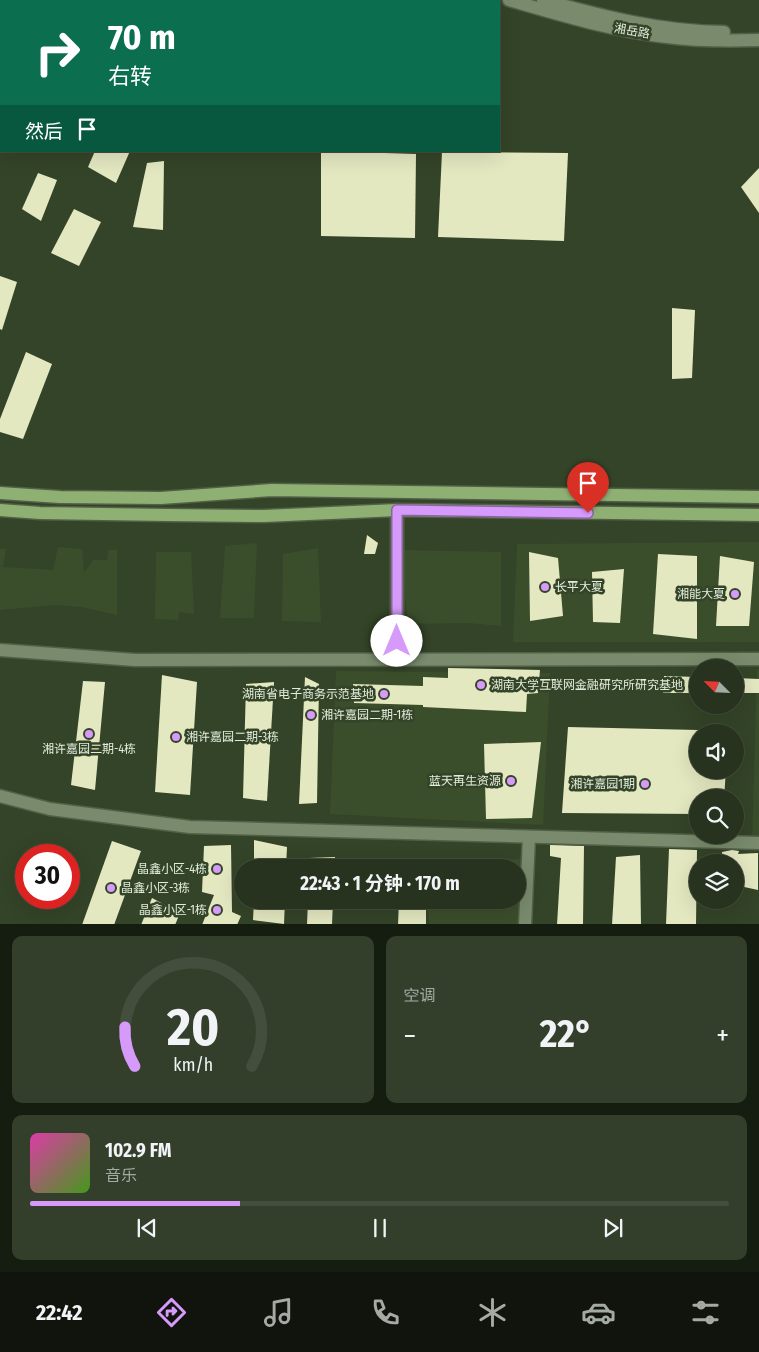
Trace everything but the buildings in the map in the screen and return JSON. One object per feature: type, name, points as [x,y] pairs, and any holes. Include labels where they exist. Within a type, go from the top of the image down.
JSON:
[{"type":"main road","points":[[0,492],[60,497],[161,498],[272,490],[759,497]]},
{"type":"main road","points":[[0,510],[49,513],[244,516],[397,510],[759,516]]},
{"type":"street","name":"湘岳路","points":[[509,0],[569,18],[626,31],[700,40],[759,40]]},
{"type":"street","name":"湘岳路","points":[[543,0],[617,20],[648,25],[685,30],[759,31]]},
{"type":"street","points":[[397,510],[397,660]]},
{"type":"street","points":[[0,650],[134,660],[759,659]]},
{"type":"street","points":[[0,796],[50,809],[190,827],[759,843]]},
{"type":"street","points":[[524,924],[529,836]]},
{"type":"shaded area","points":[[759,542],[759,642],[513,642],[517,544]]},
{"type":"shaded area","points":[[257,543],[254,618],[220,618],[225,546]]},
{"type":"shaded area","points":[[58,547],[82,549],[84,573],[93,560],[107,560],[108,550],[117,550],[117,615],[81,607],[56,605],[0,610],[0,549],[6,549],[3,567],[53,570]]},
{"type":"shaded area","points":[[318,548],[321,622],[282,621],[283,554]]},
{"type":"shaded area","points":[[400,550],[501,552],[501,626],[468,623],[408,624]]},
{"type":"shaded area","points":[[156,552],[191,552],[194,614],[179,612],[178,620],[155,619]]},
{"type":"shaded area","points":[[757,669],[759,669],[759,842],[752,843]]},
{"type":"shaded area","points":[[336,671],[550,673],[543,825],[330,814]]},
{"type":"shaded area","points":[[428,909],[524,909],[524,924],[429,924]]},
{"type":"place","name":"长平大夏","points":[[545,587]]},
{"type":"place","name":"湘能大夏","points":[[735,594]]},
{"type":"place","name":"湖南大学互联网金融研究所研究基地","points":[[481,685]]},
{"type":"place","name":"湖南省电子商务示范基地","points":[[384,694]]},
{"type":"place","name":"湘许嘉园二期-1栋","points":[[311,715]]},
{"type":"place","name":"湘许嘉园二期-4栋","points":[[89,734]]},
{"type":"place","name":"湘许嘉园二期-3栋","points":[[176,737]]},
{"type":"place","name":"蓝天再生资源","points":[[511,781]]},
{"type":"place","name":"湘许嘉园1期","points":[[645,784]]},
{"type":"place","name":"晶鑫小区-4栋","points":[[217,869]]},
{"type":"place","name":"晶鑫小区-3栋","points":[[111,888]]},
{"type":"place","name":"晶鑫小区-1栋","points":[[217,910]]},
{"type":"route","points":[[397,641],[397,510],[588,513]]}]
